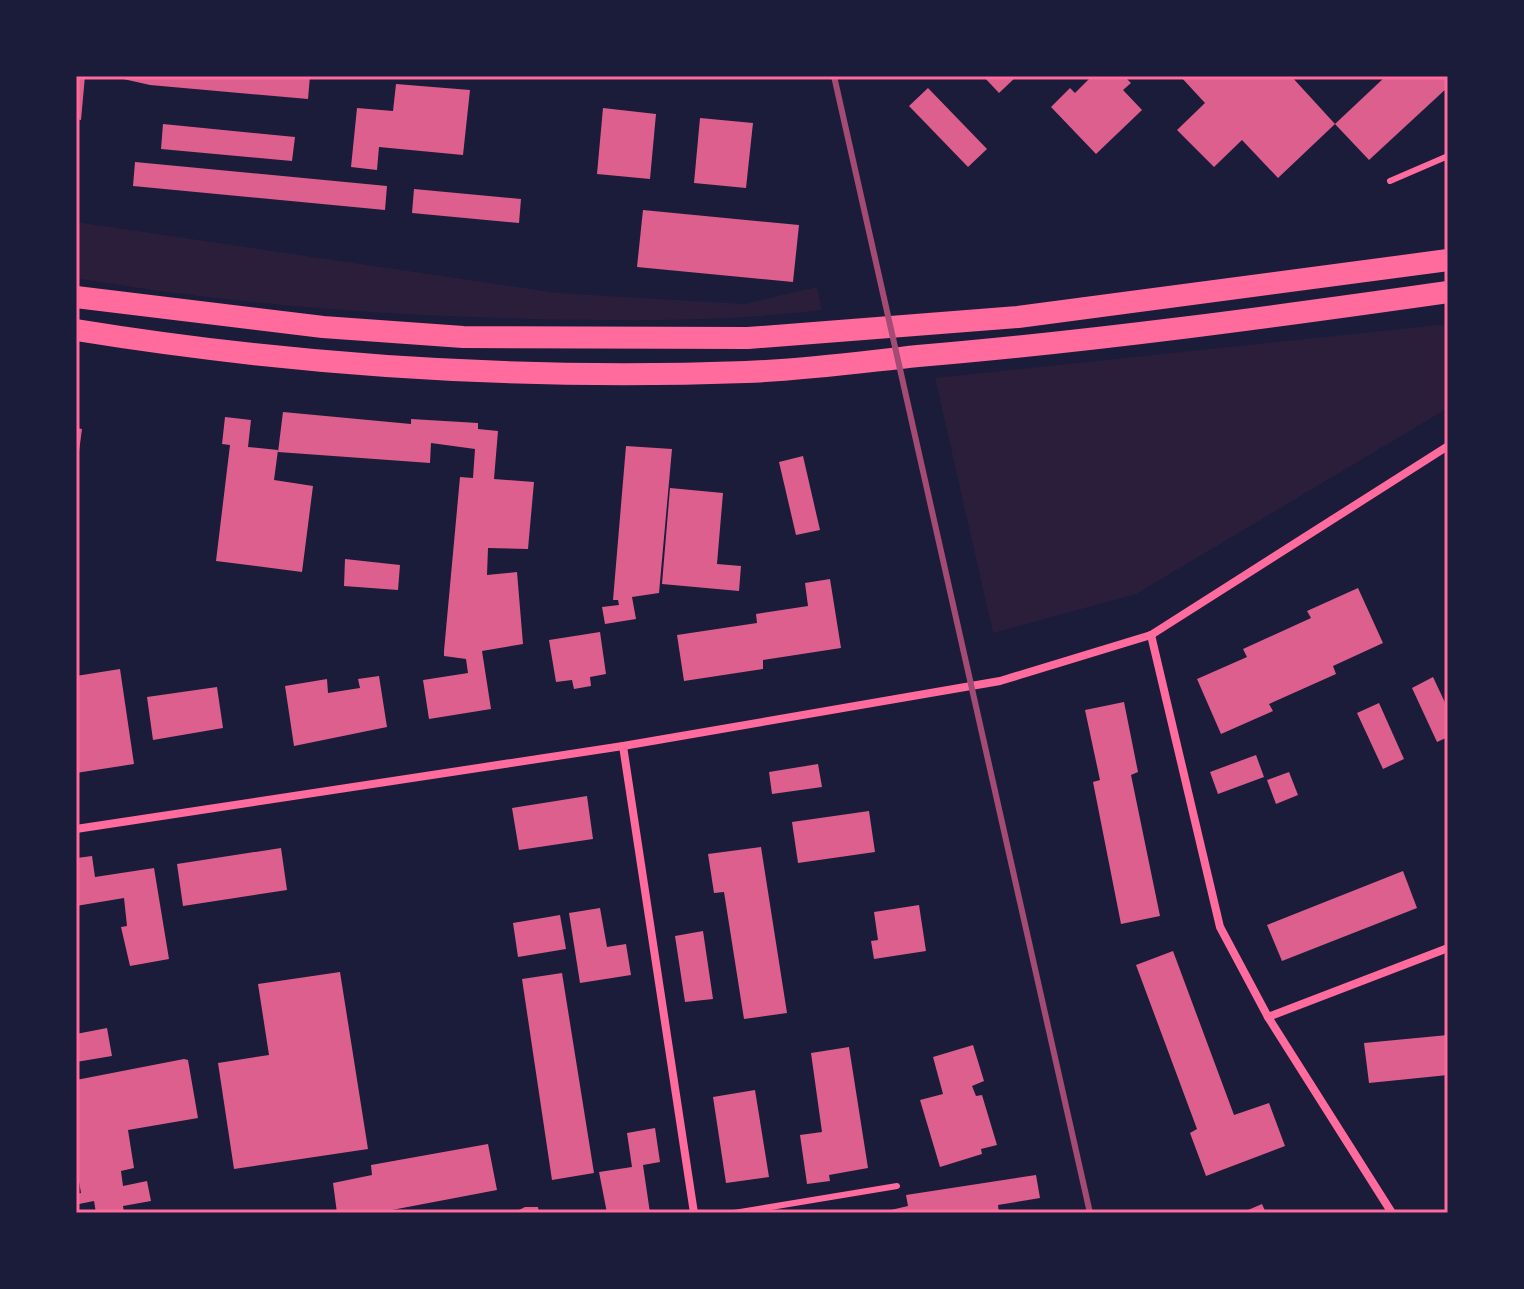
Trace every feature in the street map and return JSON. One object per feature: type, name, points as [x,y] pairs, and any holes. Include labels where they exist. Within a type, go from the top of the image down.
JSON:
[{"type":"highway","points":[[76,297],[323,327],[463,337],[748,338],[1018,317],[1448,260]]},
{"type":"highway","points":[[76,330],[299,360],[456,372],[735,372],[1022,347],[1448,292]]},
{"type":"street","points":[[76,829],[623,746],[1000,681],[1151,635],[1448,446]]},
{"type":"street","points":[[1151,635],[1220,927],[1268,1017],[1392,1213]]},
{"type":"street","points":[[623,746],[694,1213]]},
{"type":"street","points":[[1268,1017],[1448,948]]},
{"type":"lane","points":[[1390,181],[1448,156]]},
{"type":"lane","points":[[734,1213],[897,1186]]},
{"type":"shaded area","points":[[76,222],[557,293],[744,304],[817,287],[822,310],[713,319],[530,319],[359,311],[189,295],[76,278]]},
{"type":"shaded area","points":[[1448,324],[1448,408],[1136,594],[993,633],[935,378]]},
{"type":"building","points":[[76,76],[85,76],[81,120],[76,119]]},
{"type":"building","points":[[110,76],[310,76],[308,99],[150,85]]},
{"type":"building","points":[[983,76],[1017,76],[999,93]]},
{"type":"building","points":[[1092,76],[1124,76],[1131,83],[1123,90],[1142,110],[1096,154],[1051,107],[1070,88],[1075,93]]},
{"type":"building","points":[[1180,76],[1291,76],[1335,124],[1278,178],[1242,140],[1214,167],[1177,130],[1205,103]]},
{"type":"building","points":[[1386,76],[1448,76],[1448,87],[1369,160],[1335,124]]},
{"type":"building","points":[[396,84],[470,90],[463,155],[379,147],[377,170],[351,167],[357,108],[393,111]]},
{"type":"building","points":[[928,88],[987,149],[968,167],[909,106]]},
{"type":"building","points":[[603,108],[656,114],[650,179],[597,174]]},
{"type":"building","points":[[700,118],[753,123],[746,188],[694,183]]},
{"type":"building","points":[[163,124],[295,137],[292,161],[161,149]]},
{"type":"building","points":[[135,162],[387,186],[385,210],[133,186]]},
{"type":"building","points":[[414,189],[521,199],[519,223],[412,213]]},
{"type":"building","points":[[643,210],[799,225],[793,282],[637,267]]},
{"type":"building","points":[[283,412],[411,424],[411,419],[478,423],[478,429],[498,431],[494,479],[534,482],[528,549],[488,548],[487,575],[517,572],[523,644],[482,651],[491,709],[429,719],[423,680],[468,673],[466,659],[444,656],[444,651],[460,477],[473,478],[475,449],[431,443],[430,463],[278,452]]},
{"type":"building","points":[[225,417],[251,420],[248,447],[278,450],[274,480],[313,486],[302,572],[216,561],[230,445],[222,444]]},
{"type":"building","points":[[76,428],[82,429],[78,459],[76,459]]},
{"type":"building","points":[[626,446],[672,449],[659,593],[632,597],[636,619],[605,624],[602,607],[619,605],[618,600],[613,600]]},
{"type":"building","points":[[803,456],[820,530],[796,535],[779,462]]},
{"type":"building","points":[[670,488],[723,493],[717,564],[741,566],[739,591],[662,584]]},
{"type":"building","points":[[345,559],[400,565],[398,590],[344,586]]},
{"type":"building","points":[[830,579],[841,648],[763,660],[763,669],[684,681],[677,635],[757,623],[756,614],[808,606],[805,583]]},
{"type":"building","points":[[1358,588],[1383,643],[1333,666],[1336,674],[1269,704],[1273,711],[1221,734],[1197,679],[1247,657],[1243,649],[1311,618],[1307,611]]},
{"type":"building","points":[[600,632],[606,674],[590,677],[591,686],[574,689],[572,680],[556,682],[549,640]]},
{"type":"building","points":[[120,669],[134,764],[76,773],[76,676]]},
{"type":"building","points":[[379,676],[387,727],[294,746],[285,686],[327,679],[328,693],[360,688],[358,679]]},
{"type":"building","points":[[1433,677],[1448,709],[1448,737],[1437,742],[1412,688]]},
{"type":"building","points":[[217,687],[223,728],[153,740],[147,697]]},
{"type":"building","points":[[1124,702],[1138,772],[1131,775],[1160,916],[1121,924],[1093,782],[1100,780],[1085,710]]},
{"type":"building","points":[[1379,703],[1404,759],[1383,769],[1357,713]]},
{"type":"building","points":[[1256,755],[1264,777],[1218,794],[1210,772]]},
{"type":"building","points":[[818,764],[822,787],[772,794],[769,772]]},
{"type":"building","points":[[1289,772],[1298,795],[1276,804],[1267,780]]},
{"type":"building","points":[[587,796],[593,839],[519,850],[512,808]]},
{"type":"building","points":[[869,811],[875,852],[798,863],[792,822]]},
{"type":"building","points":[[761,847],[787,1013],[744,1019],[724,892],[714,893],[708,854]]},
{"type":"building","points":[[281,848],[287,890],[183,906],[177,864]]},
{"type":"building","points":[[92,856],[95,877],[154,868],[169,959],[130,966],[121,927],[127,926],[124,898],[76,906],[77,858]]},
{"type":"building","points":[[1403,871],[1417,908],[1282,961],[1267,925]]},
{"type":"building","points":[[919,905],[926,951],[874,959],[871,941],[878,940],[874,912]]},
{"type":"building","points":[[600,908],[607,947],[626,944],[631,975],[580,983],[569,913]]},
{"type":"building","points":[[560,915],[566,949],[518,957],[513,923]]},
{"type":"building","points":[[703,931],[713,999],[685,1002],[675,936]]},
{"type":"building","points":[[1173,951],[1234,1115],[1269,1103],[1285,1146],[1206,1176],[1190,1133],[1197,1129],[1136,965]]},
{"type":"building","points":[[340,972],[368,1149],[234,1169],[218,1063],[269,1055],[258,984]]},
{"type":"building","points":[[562,973],[594,1173],[552,1180],[522,979]]},
{"type":"building","points":[[107,1028],[112,1056],[76,1062],[76,1034]]},
{"type":"building","points":[[1448,1035],[1448,1075],[1369,1083],[1364,1043]]},
{"type":"building","points":[[973,1045],[984,1081],[972,1086],[976,1096],[982,1095],[997,1145],[981,1149],[982,1154],[940,1167],[920,1100],[943,1094],[933,1057]]},
{"type":"building","points":[[849,1047],[868,1168],[829,1175],[830,1181],[807,1184],[800,1135],[822,1132],[811,1053]]},
{"type":"building","points":[[188,1060],[198,1118],[128,1130],[134,1168],[121,1171],[123,1186],[147,1181],[151,1201],[123,1206],[124,1213],[96,1213],[94,1201],[79,1204],[76,1080]]},
{"type":"building","points":[[755,1090],[769,1177],[726,1183],[713,1097]]},
{"type":"building","points":[[655,1128],[660,1162],[643,1165],[650,1213],[607,1213],[599,1172],[632,1167],[627,1133]]},
{"type":"building","points":[[488,1144],[497,1190],[376,1213],[337,1213],[333,1183],[372,1175],[371,1165]]},
{"type":"building","points":[[1036,1175],[1040,1198],[998,1205],[999,1213],[878,1213],[908,1206],[906,1195]]},
{"type":"building","points":[[1262,1204],[1266,1213],[1241,1213]]},
{"type":"building","points":[[525,1207],[538,1207],[539,1213],[513,1213]]},
{"type":"railway","points":[[834,76],[1090,1213]]}]
